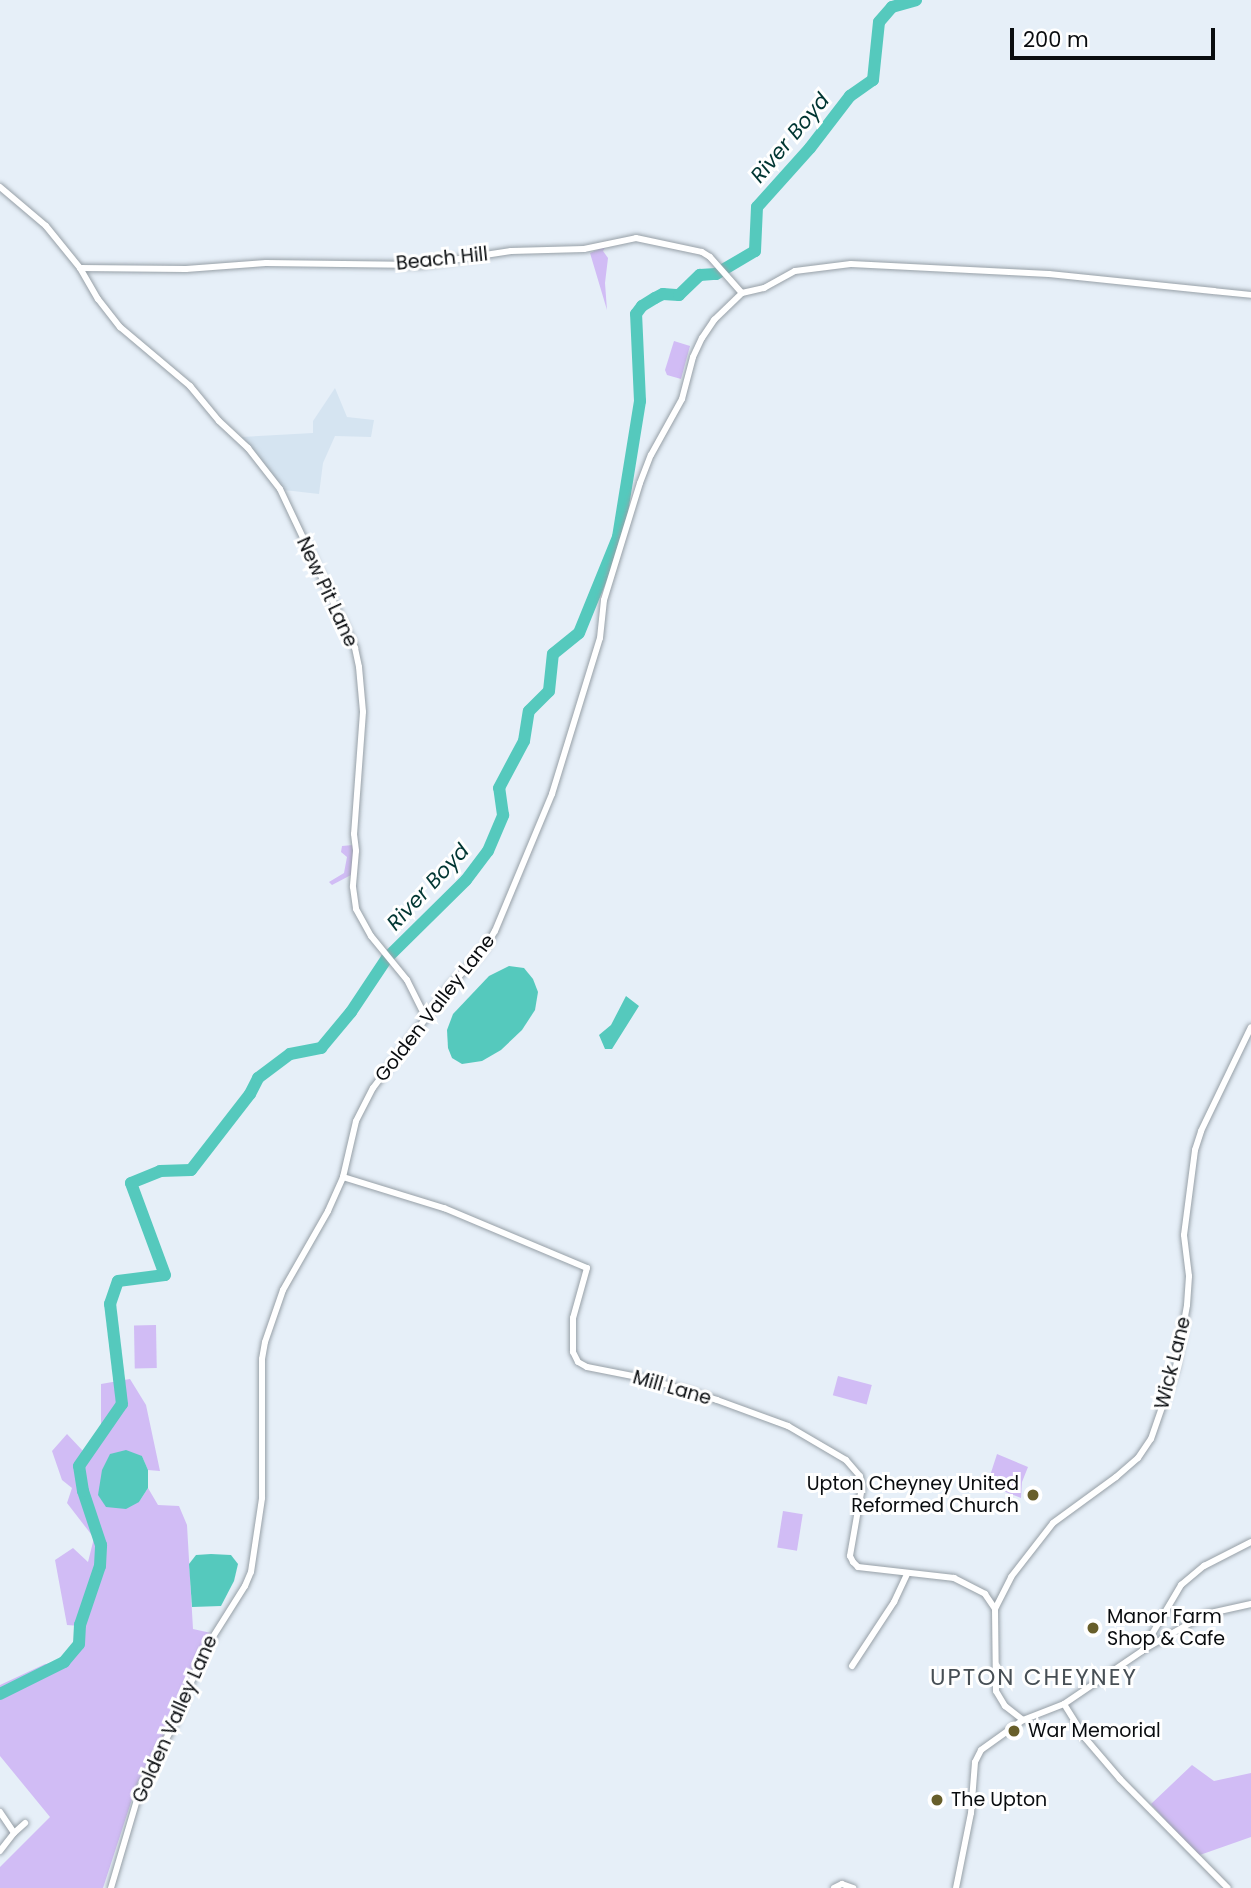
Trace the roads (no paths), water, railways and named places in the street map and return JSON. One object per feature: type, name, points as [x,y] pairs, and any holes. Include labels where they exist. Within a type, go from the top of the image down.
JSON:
[{"type":"street","name":"New Pit Lane","points":[[0,187],[46,226],[80,268],[97,299],[120,327],[190,386],[219,421],[248,447],[274,480],[355,648],[363,712],[353,887],[360,919],[395,962],[426,1018]]},
{"type":"street","name":"Beach Hill","points":[[80,268],[186,269],[266,263],[420,265],[511,251],[584,249],[636,238],[702,252],[718,265],[742,293]]},
{"type":"street","points":[[742,293],[764,288],[795,271],[851,264],[1036,273],[1251,295]]},
{"type":"street","name":"Golden Valley Lane","points":[[111,1888],[141,1786],[173,1727],[204,1651],[251,1572],[262,1498],[261,1381],[265,1342],[283,1290],[328,1211],[343,1177],[351,1138],[361,1109],[388,1066],[479,957],[495,931],[552,794],[600,638],[604,600],[639,483],[651,455],[679,407],[693,357],[702,338],[714,320],[742,293]]},
{"type":"street","name":"Wick Lane","points":[[1023,1720],[1005,1706],[996,1691],[995,1609],[1011,1577],[1053,1523],[1116,1477],[1138,1458],[1151,1440],[1176,1367],[1188,1305],[1189,1276],[1184,1235],[1195,1150],[1217,1094],[1251,1027]]},
{"type":"street","name":"Mill Lane","points":[[343,1177],[444,1208],[587,1268],[573,1318],[573,1352],[578,1362],[587,1367],[648,1379],[718,1400],[788,1426],[846,1460],[860,1476],[862,1487],[850,1556],[858,1567],[961,1581],[985,1594],[995,1609]]},
{"type":"street","points":[[1142,1651],[1181,1585],[1204,1566],[1251,1542]]},
{"type":"street","points":[[852,1666],[894,1602],[907,1574]]},
{"type":"street","points":[[956,1888],[971,1813],[977,1755],[989,1742],[1023,1720],[1064,1703],[1122,1662],[1206,1614],[1251,1604]]},
{"type":"street","points":[[1064,1703],[1086,1738],[1119,1779],[1228,1888]]},
{"type":"street","points":[[0,1812],[14,1833]]},
{"type":"street","points":[[0,1851],[25,1823]]},
{"type":"street","points":[[834,1888],[842,1884],[853,1888]]},
{"type":"waterway","name":"River Boyd","points":[[0,1694],[64,1662],[79,1644],[80,1625],[100,1566],[101,1545],[83,1491],[79,1466],[122,1404],[110,1304],[118,1281],[165,1275],[131,1183],[160,1171],[191,1170],[250,1094],[258,1078],[290,1054],[321,1048],[351,1012],[387,958],[466,880],[488,851],[503,815],[499,788],[524,741],[529,711],[549,691],[553,654],[579,633],[618,537],[640,401],[636,314],[642,306],[655,298],[663,294],[679,295],[700,275],[716,274],[755,251],[757,207],[810,148],[850,96],[873,80],[879,22],[892,7],[916,0]]},
{"type":"place","name":"Upton Cheyney United Reformed Church","points":[[1033,1495]]},
{"type":"place","name":"Manor Farm Shop & Cafe","points":[[1093,1628]]},
{"type":"place","name":"War Memorial","points":[[1014,1731]]},
{"type":"place","name":"The Upton","points":[[937,1800]]},
{"type":"district","name":"UPTON CHEYNEY","points":[[1034,1677]]}]
